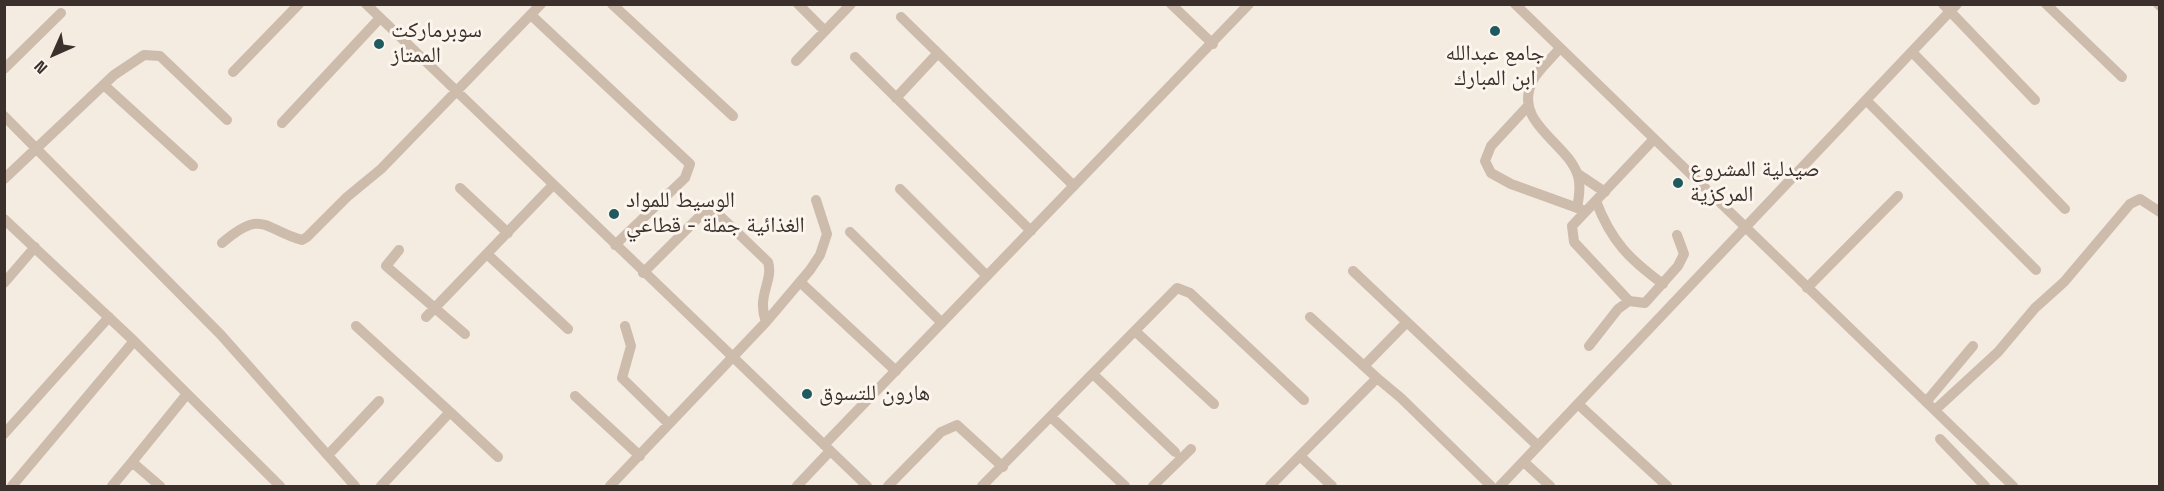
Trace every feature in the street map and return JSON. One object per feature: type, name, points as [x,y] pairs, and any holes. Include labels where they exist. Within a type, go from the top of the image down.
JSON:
[{"type":"street","points":[[233,72],[299,4]]},
{"type":"street","points":[[366,4],[455,93],[867,486]]},
{"type":"street","points":[[222,243],[252,224],[275,227],[302,240],[307,237],[347,198],[377,174],[541,4]]},
{"type":"street","points":[[612,4],[733,116]]},
{"type":"street","points":[[798,4],[825,31]]},
{"type":"street","points":[[796,61],[851,4]]},
{"type":"street","points":[[1172,4],[1213,44]]},
{"type":"street","points":[[796,486],[896,371],[1249,4]]},
{"type":"street","points":[[1515,4],[2013,486]]},
{"type":"street","points":[[2046,4],[2122,77]]},
{"type":"street","points":[[1500,486],[1744,227],[1913,53],[1950,7],[2035,100]]},
{"type":"street","points":[[4,69],[61,13]]},
{"type":"street","points":[[531,15],[690,164],[685,178],[615,245]]},
{"type":"street","points":[[901,17],[1074,186]]},
{"type":"street","points":[[282,123],[380,18]]},
{"type":"street","points":[[1560,48],[1533,78],[1528,94],[1528,106],[1538,124],[1578,174],[1605,192]]},
{"type":"street","points":[[1913,53],[2065,209]]},
{"type":"street","points":[[4,179],[35,148],[67,123],[104,85],[144,55],[154,54],[166,62],[227,120]]},
{"type":"street","points":[[897,98],[938,54]]},
{"type":"street","points":[[855,57],[1031,231]]},
{"type":"street","points":[[104,85],[193,166]]},
{"type":"street","points":[[1867,101],[2036,270]]},
{"type":"street","points":[[1528,106],[1491,146],[1485,161],[1491,173],[1511,184],[1582,212],[1604,224]]},
{"type":"street","points":[[4,116],[221,335],[355,486]]},
{"type":"street","points":[[1654,139],[1605,192],[1582,212],[1572,226],[1574,242],[1629,301],[1645,303],[1678,266],[1684,254],[1677,235]]},
{"type":"street","points":[[1578,174],[1582,212]]},
{"type":"street","points":[[430,313],[552,186]]},
{"type":"street","points":[[460,188],[507,232]]},
{"type":"street","points":[[900,189],[987,276]]},
{"type":"street","points":[[1807,288],[1898,196]]},
{"type":"street","points":[[1930,406],[1998,352],[2035,308],[2064,282],[2130,204],[2140,199],[2160,212]]},
{"type":"street","points":[[610,486],[766,322],[820,255],[827,234],[816,200]]},
{"type":"street","points":[[1596,201],[1604,224],[1617,244],[1663,284]]},
{"type":"street","points":[[643,273],[705,211],[716,212],[768,262],[769,277],[764,287],[762,310],[766,322]]},
{"type":"street","points":[[4,219],[135,341],[280,486]]},
{"type":"street","points":[[850,232],[942,323]]},
{"type":"street","points":[[4,283],[35,247]]},
{"type":"street","points":[[399,250],[386,266],[430,313],[465,334]]},
{"type":"street","points":[[487,254],[568,329]]},
{"type":"street","points":[[1353,271],[1538,446]]},
{"type":"street","points":[[800,282],[896,371]]},
{"type":"street","points":[[982,486],[1177,288],[1184,289],[1304,400]]},
{"type":"street","points":[[1588,346],[1618,309],[1629,301]]},
{"type":"street","points":[[4,435],[109,317]]},
{"type":"street","points":[[1310,317],[1491,486]]},
{"type":"street","points":[[1364,366],[1407,322]]},
{"type":"street","points":[[356,326],[498,457]]},
{"type":"street","points":[[624,327],[631,346],[622,378],[669,424]]},
{"type":"street","points":[[1135,331],[1214,404]]},
{"type":"street","points":[[12,486],[135,341]]},
{"type":"street","points":[[1930,406],[1973,346]]},
{"type":"street","points":[[1093,374],[1175,452]]},
{"type":"street","points":[[1270,486],[1377,378]]},
{"type":"street","points":[[112,486],[187,394]]},
{"type":"street","points":[[575,396],[640,456]]},
{"type":"street","points":[[328,455],[379,401]]},
{"type":"street","points":[[1578,404],[1666,486]]},
{"type":"street","points":[[381,486],[450,412]]},
{"type":"street","points":[[1051,417],[1125,486]]},
{"type":"street","points":[[888,486],[941,432],[957,425],[1002,467]]},
{"type":"street","points":[[1941,439],[1985,486]]},
{"type":"street","points":[[1153,486],[1191,449]]},
{"type":"street","points":[[1300,456],[1332,486]]},
{"type":"street","points":[[132,462],[160,486]]},
{"type":"street","points":[[1524,462],[1550,486]]},
{"type":"place","name":"جامع عبدالله ابن المبارك","points":[[1495,31]]},
{"type":"place","name":"سوبرماركت الممتاز","points":[[379,44]]},
{"type":"place","name":"صيدلية المشروع المركزية","points":[[1678,183]]},
{"type":"place","name":"الوسيط للمواد الغذائية جملة - قطاعي","points":[[614,214]]},
{"type":"place","name":"هارون للتسوق","points":[[807,394]]}]
